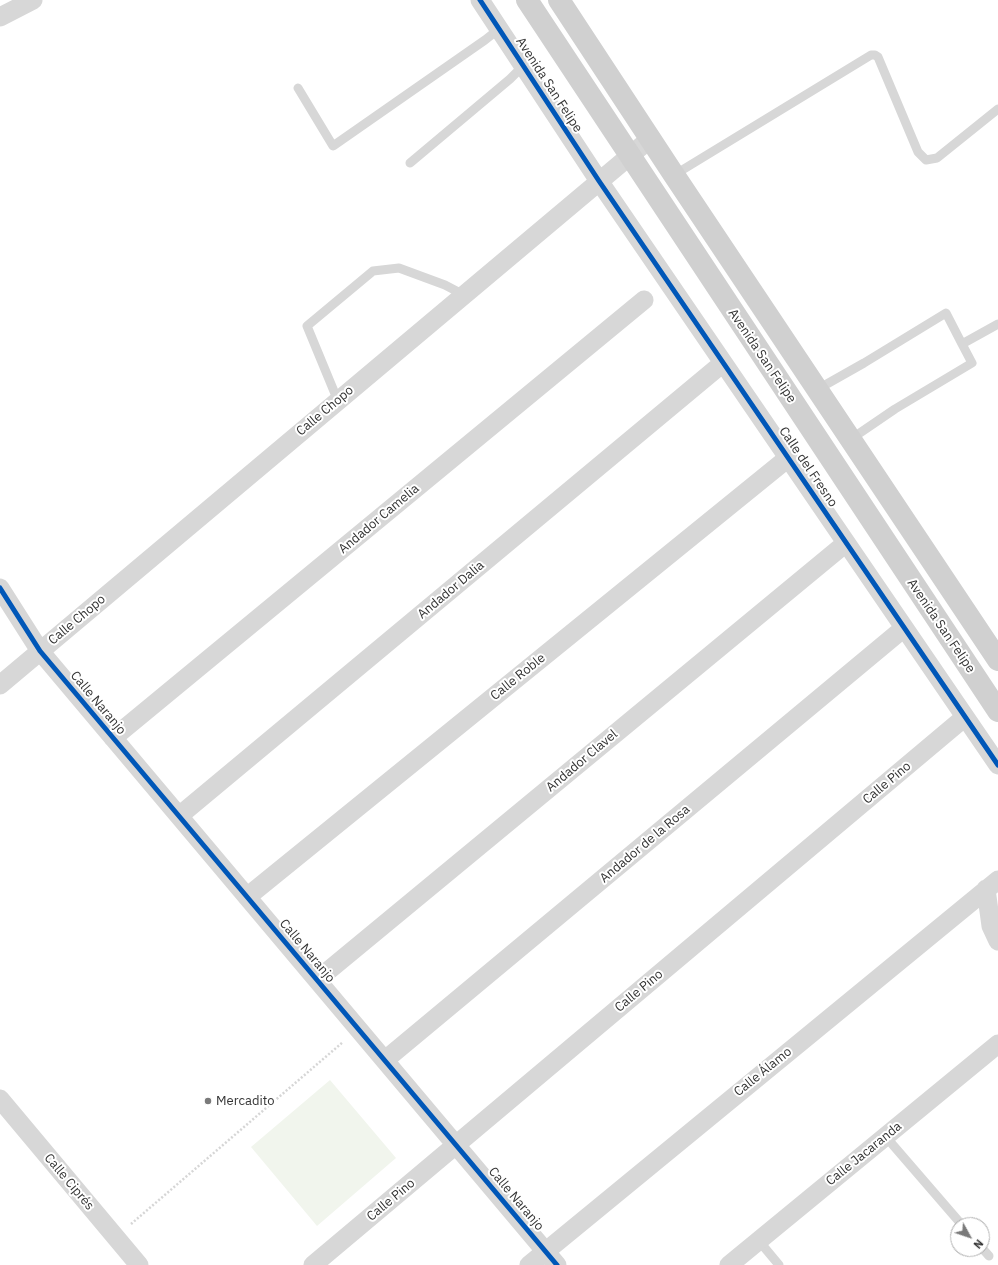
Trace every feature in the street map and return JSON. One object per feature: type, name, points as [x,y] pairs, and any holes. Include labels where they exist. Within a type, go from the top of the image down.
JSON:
[{"type":"main road","name":"Avenida San Felipe","points":[[527,0],[998,711]]},
{"type":"main road","points":[[559,0],[998,660]]},
{"type":"street","points":[[0,17],[32,0]]},
{"type":"street","name":"Avenida San Felipe","points":[[480,0],[599,181]]},
{"type":"street","name":"Calle Chopo","points":[[0,685],[651,138]]},
{"type":"street","name":"Calle del Fresno","points":[[599,181],[998,765]]},
{"type":"street","name":"Andador Camelia","points":[[113,738],[644,300]]},
{"type":"street","name":"Andador Dalia","points":[[179,816],[724,363]]},
{"type":"street","name":"Calle Roble","points":[[247,897],[788,458]]},
{"type":"street","name":"Andador Clavel","points":[[317,980],[846,543]]},
{"type":"street","points":[[0,588],[40,651]]},
{"type":"street","name":"Andador de la Rosa","points":[[385,1060],[904,628]]},
{"type":"street","name":"Calle Naranjo","points":[[40,651],[552,1258]]},
{"type":"street","name":"Calle Pino","points":[[313,1265],[965,717]]},
{"type":"street","points":[[992,884],[991,926],[998,941]]},
{"type":"street","name":"Calle Álamo","points":[[530,1265],[552,1258],[992,884]]},
{"type":"street","name":"Calle Jacaranda","points":[[729,1265],[998,1044]]},
{"type":"street","name":"Calle Ciprés","points":[[3,1108],[139,1265]]},
{"type":"lane","points":[[298,88],[333,146],[499,29]]},
{"type":"lane","points":[[674,175],[871,55],[878,57],[918,152],[926,160],[937,158],[998,109]]},
{"type":"lane","points":[[410,163],[510,79],[523,66]]},
{"type":"lane","points":[[338,401],[307,326],[373,270],[400,268],[464,295]]},
{"type":"lane","points":[[818,389],[946,313],[972,363],[895,409],[851,439]]},
{"type":"lane","points":[[962,344],[998,324]]},
{"type":"lane","points":[[886,1136],[955,1217]]},
{"type":"lane","points":[[759,1241],[780,1265]]},
{"type":"path","points":[[115,1237],[358,1029]]},
{"type":"shaded area","points":[[330,1080],[396,1158],[317,1226],[251,1147]]},
{"type":"cycle path","points":[[480,0],[599,181],[998,765]]},
{"type":"cycle path","points":[[0,588],[40,651],[557,1265]]},
{"type":"place","name":"Mercadito","points":[[208,1101]]}]
